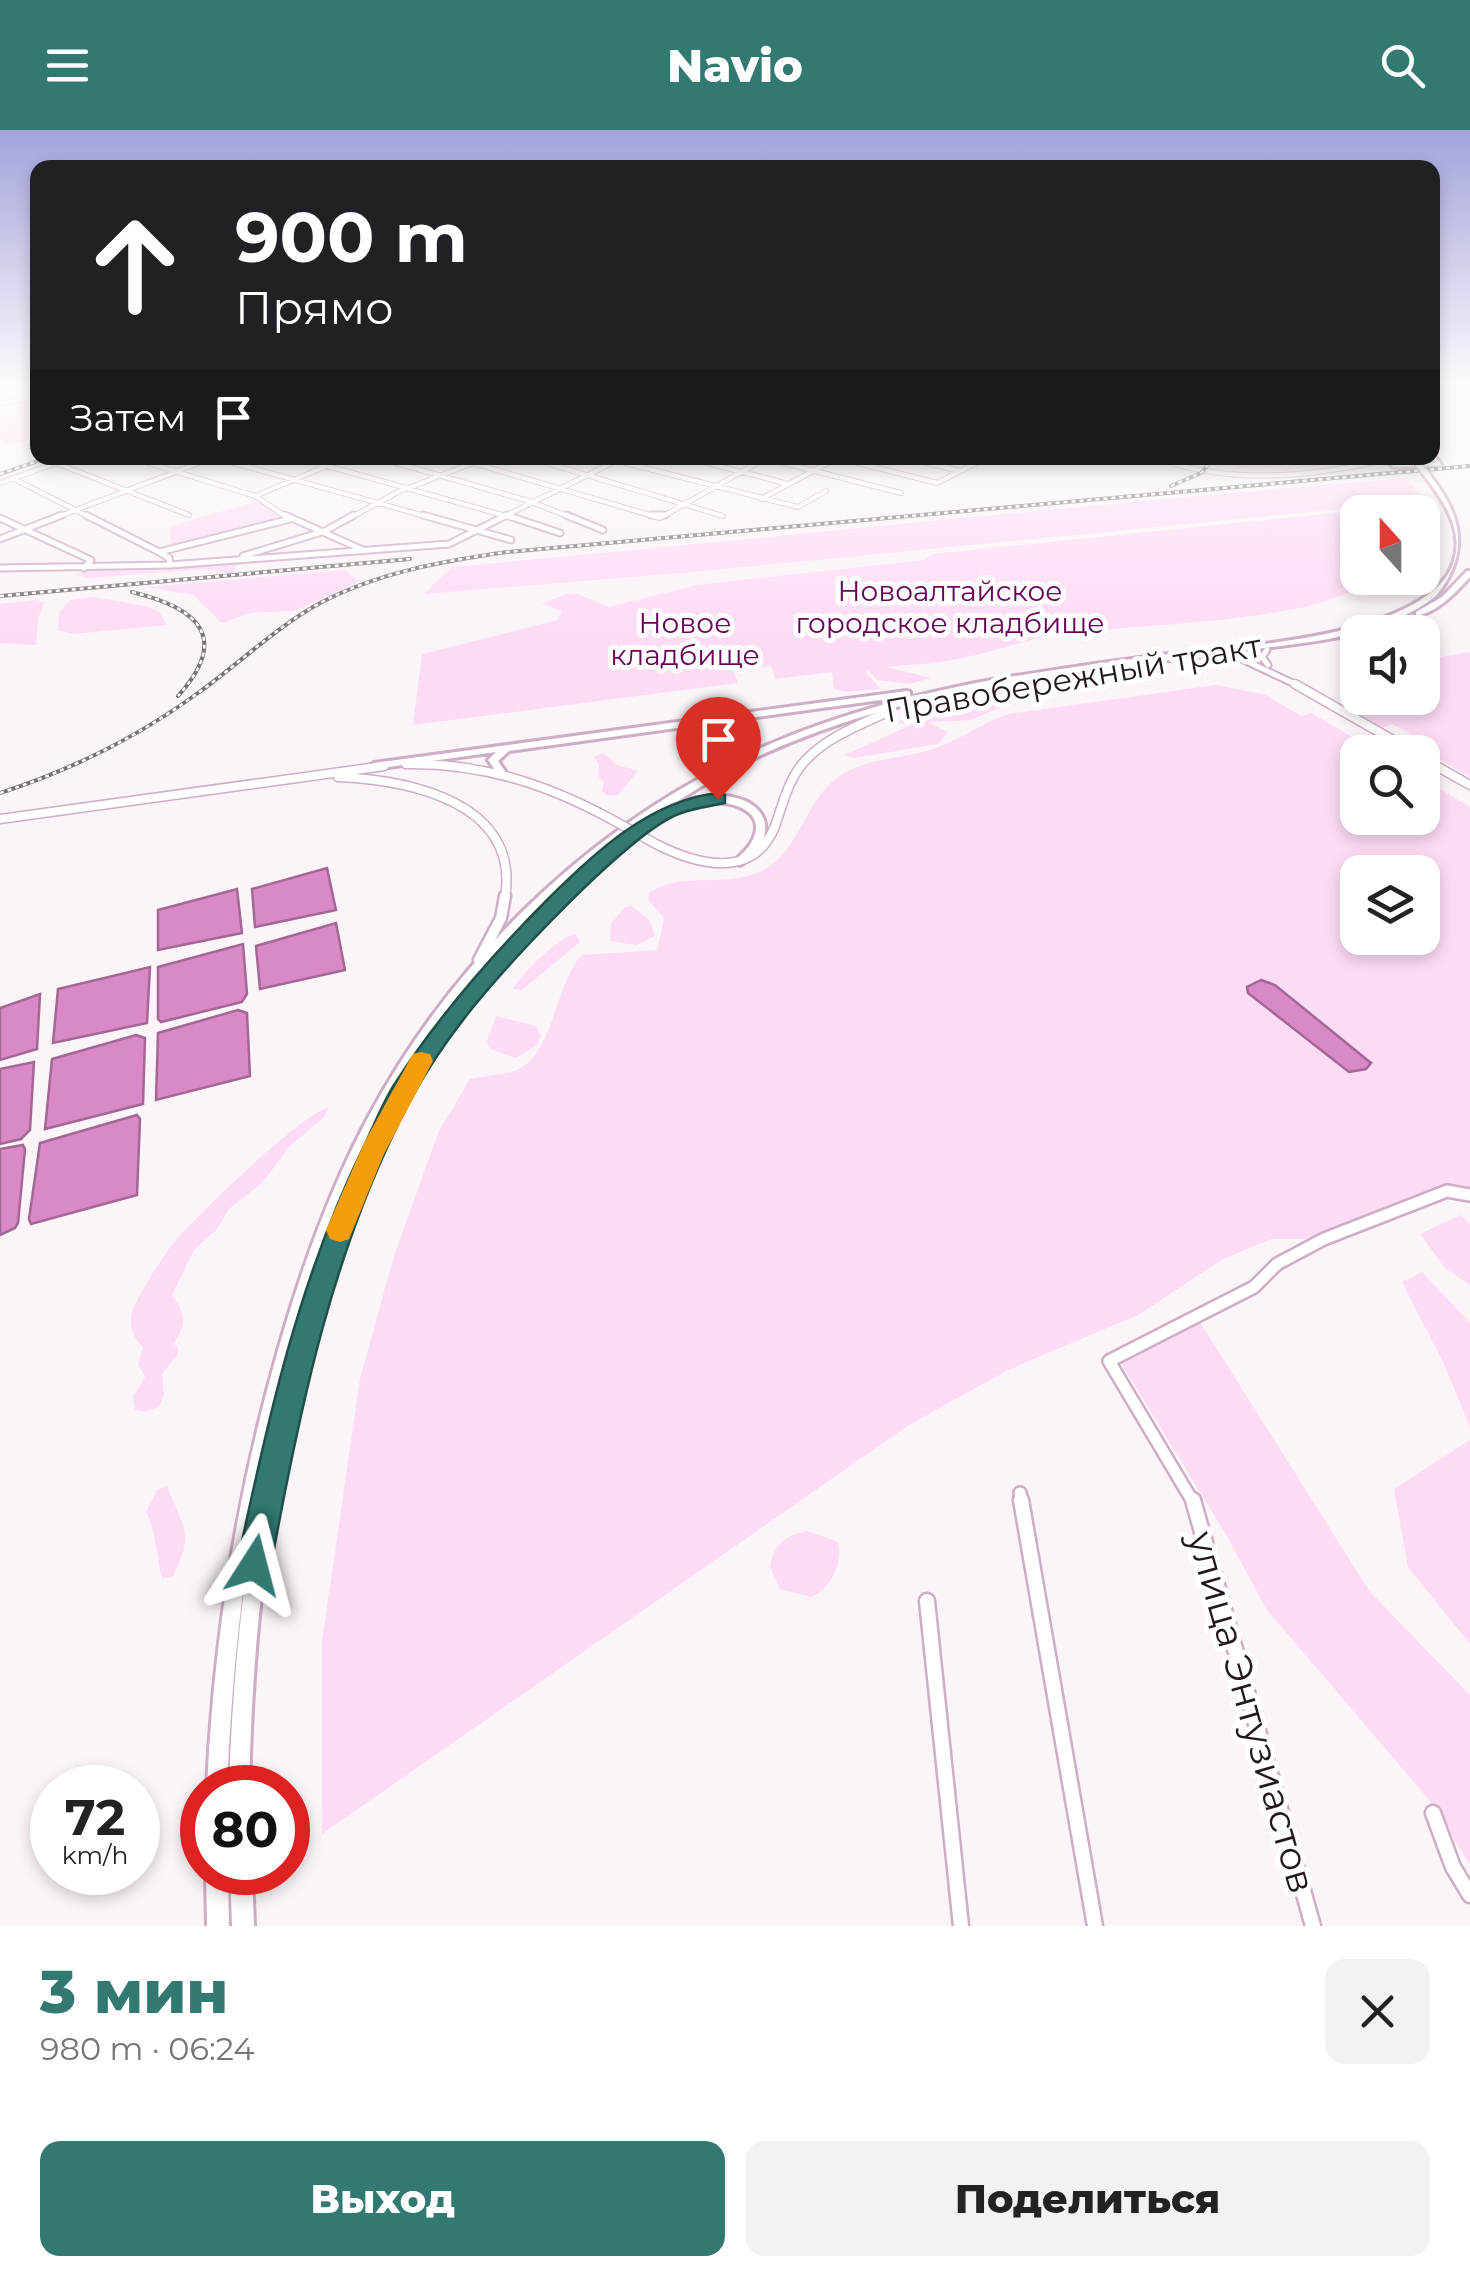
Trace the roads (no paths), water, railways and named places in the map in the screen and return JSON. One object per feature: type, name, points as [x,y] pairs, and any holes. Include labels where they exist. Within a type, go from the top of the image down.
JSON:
[{"type":"highway","name":"Правобережный тракт","points":[[1423,467],[1470,531]]},
{"type":"highway","name":"Правобережный тракт","points":[[219,1765],[228,1604],[248,1494],[300,1300],[342,1187],[388,1092],[443,1012],[497,950],[567,879],[624,831],[688,790],[771,746],[928,696],[1344,633],[1385,622],[1434,596],[1457,569],[1464,541],[1453,510],[1431,476]]},
{"type":"highway","points":[[1434,596],[1460,572],[1466,572],[1445,599]]},
{"type":"highway","points":[[1418,615],[1445,599],[1470,573]]},
{"type":"highway","name":"Правобережный тракт","points":[[240,1765],[248,1601],[266,1494],[316,1300],[355,1190],[401,1095],[454,1016],[545,912],[603,859],[664,813],[777,751],[883,714],[1036,680],[1340,639]]},
{"type":"highway","points":[[374,766],[1036,680]]},
{"type":"highway","points":[[500,771],[493,760],[502,751],[517,746]]},
{"type":"highway","points":[[664,813],[694,802],[718,799],[750,808],[761,820],[762,836],[752,852],[740,860]]},
{"type":"highway","points":[[217,1895],[218,1926]]},
{"type":"highway","points":[[242,1895],[243,1926]]},
{"type":"main road","points":[[0,819],[374,766],[433,763],[500,771],[553,788],[656,844],[700,862],[740,860],[766,844],[796,772],[809,757],[883,714]]},
{"type":"main road","points":[[278,780],[346,777],[404,782],[460,804],[481,819],[496,837],[509,874],[504,917],[443,1012]]},
{"type":"street","points":[[0,483],[47,467]]},
{"type":"street","points":[[66,467],[190,515]]},
{"type":"street","points":[[168,467],[255,496],[290,519],[326,530],[365,551]]},
{"type":"street","points":[[0,539],[190,467]]},
{"type":"street","points":[[250,467],[511,540]]},
{"type":"street","points":[[255,496],[324,467]]},
{"type":"street","points":[[334,467],[560,533]]},
{"type":"street","points":[[410,467],[532,502],[602,530]]},
{"type":"street","points":[[225,561],[326,530],[378,502],[465,467]]},
{"type":"street","points":[[487,467],[660,518],[749,467]]},
{"type":"street","points":[[561,467],[724,516]]},
{"type":"street","points":[[0,568],[170,566],[449,544],[603,467]]},
{"type":"street","points":[[647,467],[798,507],[826,491]]},
{"type":"street","points":[[724,467],[788,484]]},
{"type":"street","points":[[802,467],[901,493]]},
{"type":"street","points":[[761,499],[821,467]]},
{"type":"street","points":[[872,467],[937,483],[966,467]]},
{"type":"street","points":[[943,467],[960,471]]},
{"type":"street","points":[[1187,467],[1256,475],[1336,467]]},
{"type":"street","points":[[16,480],[159,552],[169,558],[170,566]]},
{"type":"street","points":[[0,518],[92,560],[84,568]]},
{"type":"street","points":[[159,552],[290,519]]},
{"type":"street","points":[[1267,650],[1262,657],[1274,671]]},
{"type":"street","points":[[1233,655],[1274,671],[1385,735]]},
{"type":"street","points":[[1440,768],[1470,785]]},
{"type":"street","points":[[1192,1498],[1157,1446],[1110,1361],[1254,1288],[1278,1264],[1324,1240],[1448,1191],[1470,1195]]},
{"type":"street","points":[[1020,1494],[1096,1926]]},
{"type":"street","name":"улица Энтузиастов","points":[[1192,1498],[1313,1926]]},
{"type":"street","points":[[927,1601],[961,1926]]},
{"type":"street","points":[[1433,1812],[1452,1866],[1470,1895]]},
{"type":"railway","points":[[0,474],[21,467]]},
{"type":"railway","points":[[1171,486],[1206,467]]},
{"type":"railway","points":[[0,793],[78,763],[152,724],[322,602],[389,575],[436,564],[507,552],[1461,467]]},
{"type":"railway","points":[[0,596],[410,559]]},
{"type":"railway","points":[[132,592],[174,607],[190,616],[200,628],[204,641],[202,657],[178,696]]},
{"type":"park label","name":"Новоалтайское городское кладбище","points":[[950,607]]},
{"type":"park label","name":"Новое кладбище","points":[[685,639]]}]
